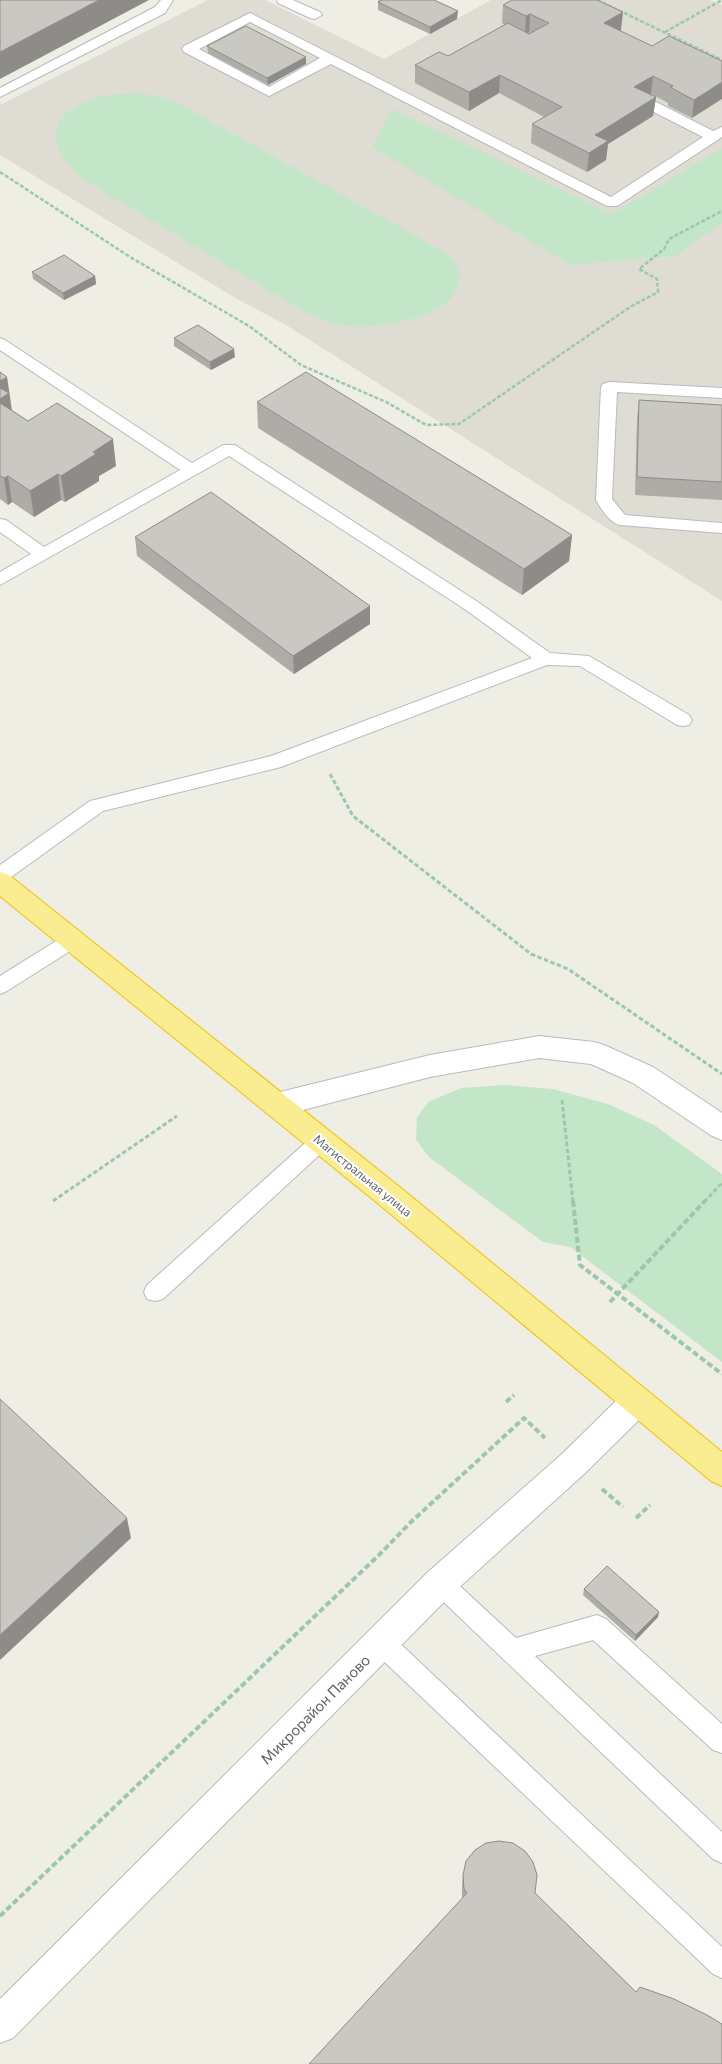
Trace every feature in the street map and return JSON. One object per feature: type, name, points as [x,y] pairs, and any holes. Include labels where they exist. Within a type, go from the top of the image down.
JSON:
[{"type":"highway","name":"Магистральная улица","points":[[0,882],[321,1141],[722,1471]]},
{"type":"street","points":[[276,1105],[430,1066],[539,1048],[594,1053],[643,1075],[722,1128]]},
{"type":"street","name":"Микрорайон Паново","points":[[0,2025],[440,1583],[573,1464],[637,1401]]},
{"type":"lane","points":[[0,93],[160,10],[167,0]]},
{"type":"lane","points":[[284,0],[315,15]]},
{"type":"lane","points":[[331,58],[269,92],[189,49],[250,17],[331,58],[612,203],[718,134]]},
{"type":"lane","points":[[651,105],[718,134]]},
{"type":"lane","points":[[0,344],[192,470]]},
{"type":"lane","points":[[722,393],[609,387],[604,500],[620,520],[722,528]]},
{"type":"lane","points":[[0,579],[229,449],[472,606],[546,660]]},
{"type":"lane","points":[[0,524],[42,554]]},
{"type":"lane","points":[[0,875],[97,806],[274,762],[546,660],[583,660],[683,720]]},
{"type":"lane","points":[[0,986],[71,941]]},
{"type":"lane","points":[[154,1292],[321,1141]]},
{"type":"lane","points":[[440,1583],[722,1850]]},
{"type":"lane","points":[[512,1651],[597,1627],[722,1741]]},
{"type":"lane","points":[[381,1642],[722,1965]]},
{"type":"path","points":[[597,0],[722,60]]},
{"type":"path","points":[[665,32],[722,0]]},
{"type":"path","points":[[0,172],[130,257],[249,326],[301,365],[386,402],[426,424],[459,424],[591,336],[630,307],[658,292],[657,279],[639,268],[664,249],[669,239],[722,211]]},
{"type":"path","points":[[333,779],[353,816],[531,954],[568,969],[722,1074]]},
{"type":"path","points":[[562,1100],[580,1265],[722,1374]]},
{"type":"path","points":[[53,1202],[177,1116]]},
{"type":"path","points":[[610,1302],[722,1183]]},
{"type":"path","points":[[506,1402],[514,1395]]},
{"type":"path","points":[[0,1916],[378,1556],[411,1522],[524,1418]]},
{"type":"path","points":[[636,1518],[650,1505]]},
{"type":"shaded area","points":[[208,0],[265,0],[384,59],[491,0],[710,0],[722,5],[722,601],[286,325],[237,299],[0,155],[0,105]]},
{"type":"green space","points":[[142,93],[174,101],[441,250],[453,259],[460,272],[456,291],[449,300],[427,314],[397,323],[351,327],[331,323],[306,313],[84,180],[72,169],[58,146],[56,135],[58,125],[64,115],[98,97]]},
{"type":"green space","points":[[392,109],[612,214],[722,148],[722,223],[675,256],[570,265],[372,147]]},
{"type":"green space","points":[[505,1085],[553,1089],[608,1104],[654,1125],[722,1174],[722,1362],[570,1247],[543,1242],[429,1157],[416,1140],[417,1118],[428,1102],[461,1088]]},
{"type":"building","points":[[0,0],[99,0],[0,52]]},
{"type":"building","points":[[382,0],[434,0],[458,11],[430,27],[378,2]]},
{"type":"building","points":[[512,0],[597,0],[623,12],[604,23],[652,46],[669,36],[722,61],[722,82],[694,100],[653,76],[634,87],[656,97],[595,135],[608,141],[589,153],[532,124],[562,107],[500,75],[469,92],[415,65],[439,52],[448,56],[508,23],[529,34],[549,23],[530,14],[526,16],[503,5]]},
{"type":"building","points":[[246,26],[306,57],[267,78],[207,46]]},
{"type":"building","points":[[64,255],[95,276],[63,293],[32,272]]},
{"type":"building","points":[[198,325],[234,349],[210,362],[174,338]]},
{"type":"building","points":[[0,372],[7,377],[0,381]]},
{"type":"building","points":[[306,372],[572,535],[524,569],[257,402]]},
{"type":"building","points":[[0,388],[9,393],[0,399]]},
{"type":"building","points":[[639,400],[722,405],[722,482],[637,477]]},
{"type":"building","points":[[0,403],[28,421],[57,403],[113,439],[93,452],[96,454],[61,476],[58,474],[30,491],[8,476],[4,478],[0,476]]},
{"type":"building","points":[[211,492],[370,606],[293,656],[135,537]]},
{"type":"building","points":[[0,1399],[127,1518],[0,1635]]},
{"type":"building","points":[[607,1566],[659,1612],[636,1635],[584,1589]]},
{"type":"building","points":[[499,1841],[513,1843],[525,1851],[533,1862],[537,1875],[535,1893],[636,1992],[640,1987],[674,1999],[722,2024],[722,2064],[309,2064],[467,1893],[464,1889],[463,1875],[466,1861],[475,1850],[486,1843]]}]
